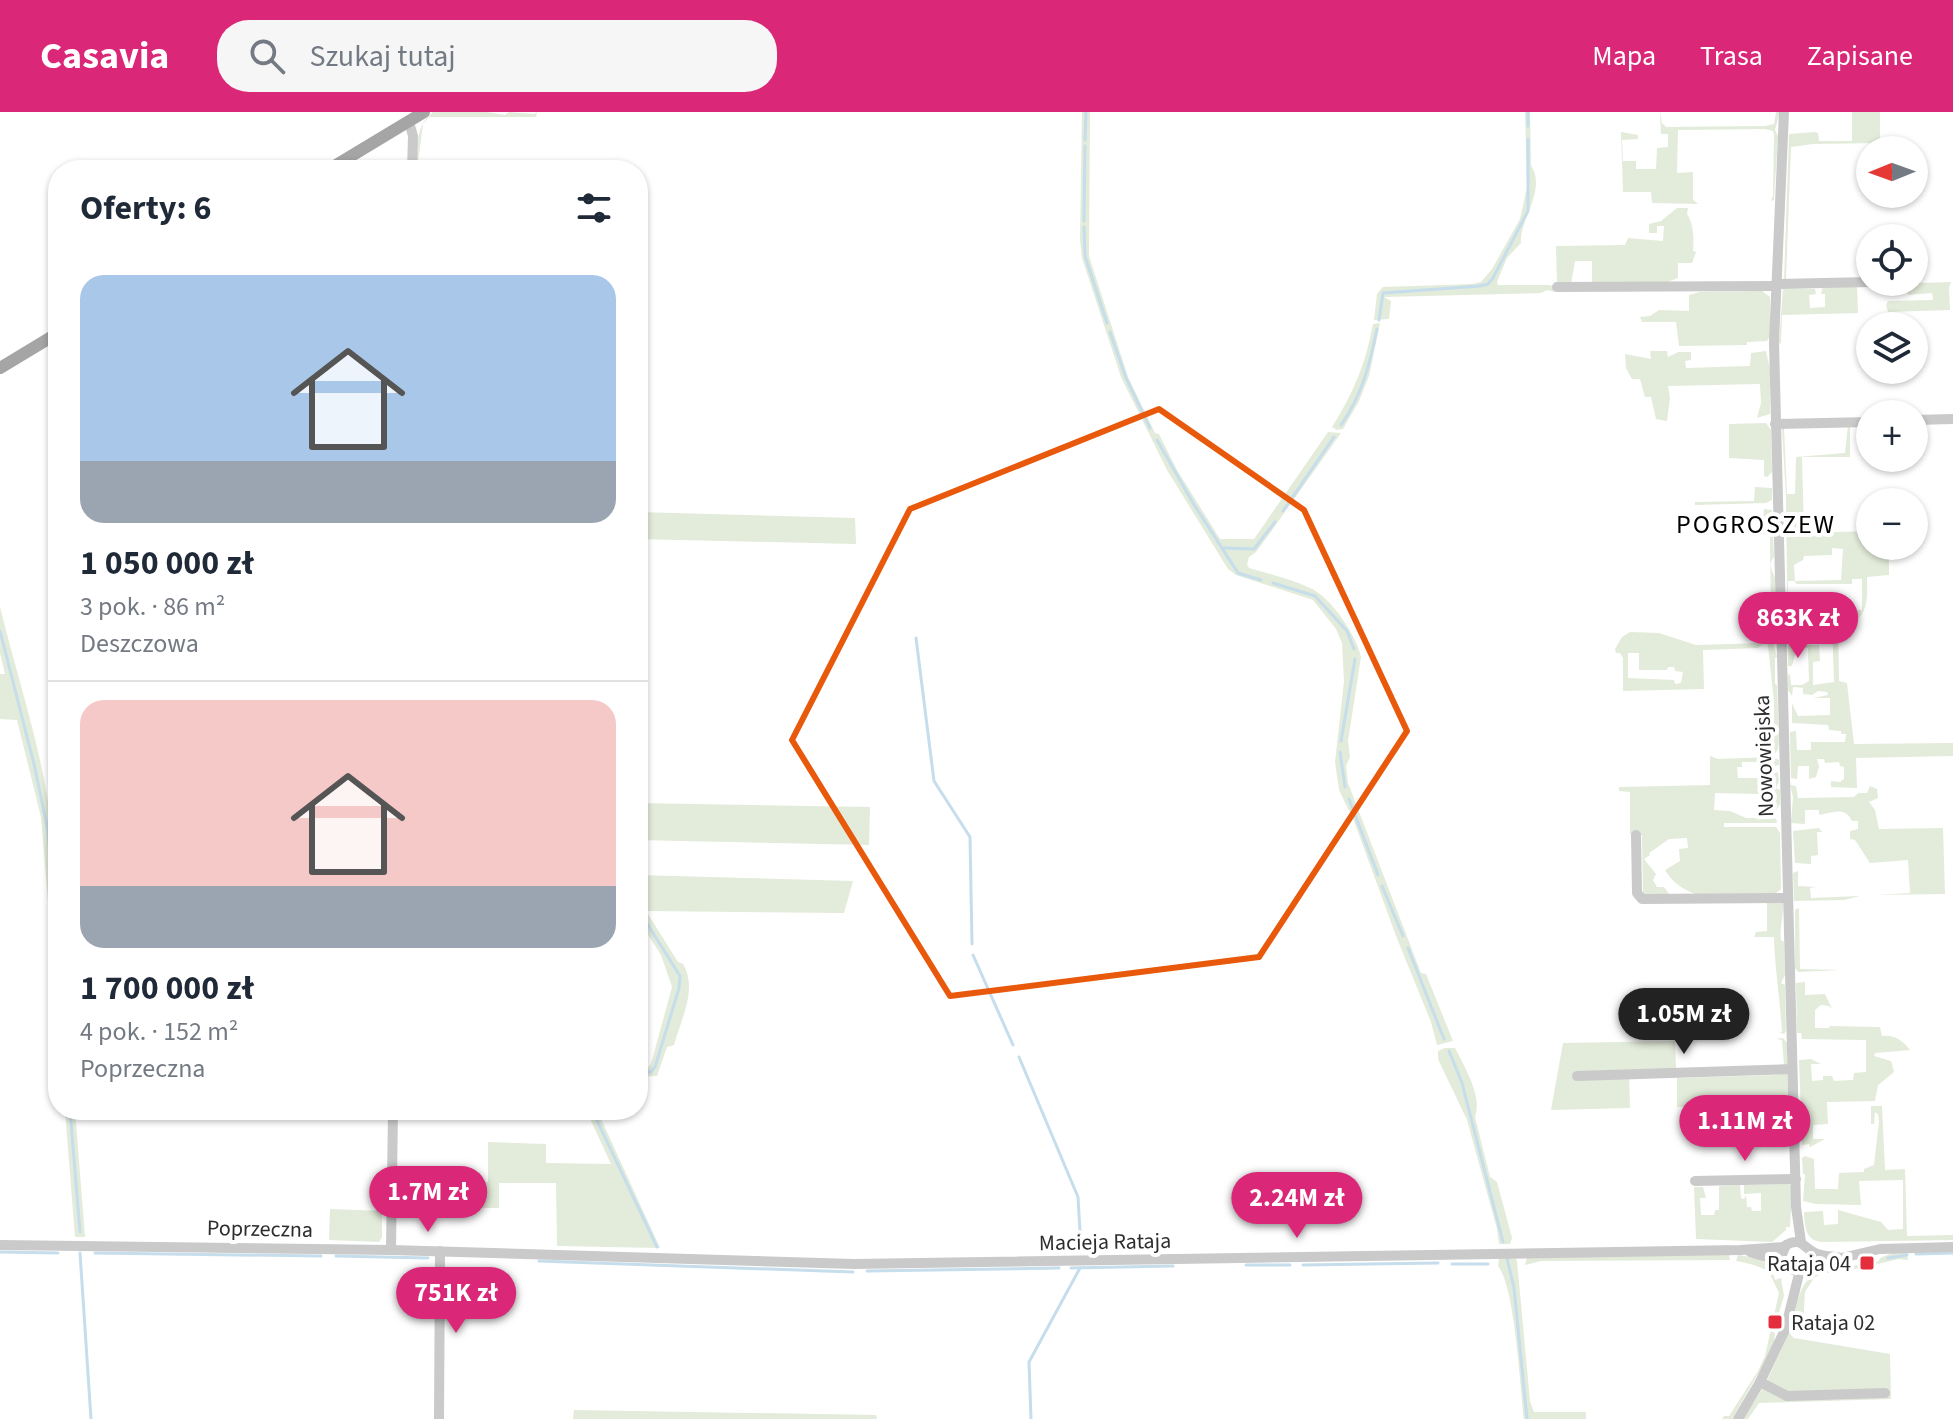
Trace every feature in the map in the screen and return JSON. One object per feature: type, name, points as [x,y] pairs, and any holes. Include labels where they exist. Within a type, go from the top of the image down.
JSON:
[{"type":"main road","points":[[345,160],[424,112]]},
{"type":"main road","points":[[0,368],[48,339]]},
{"type":"street","name":"Nowowiejska","points":[[1784,112],[1776,285],[1775,424],[1796,1207],[1805,1246]]},
{"type":"street","points":[[409,122],[413,136],[412,160]]},
{"type":"street","points":[[1557,287],[1856,282]]},
{"type":"street","points":[[1928,420],[1953,419]]},
{"type":"street","points":[[1775,424],[1856,422]]},
{"type":"street","points":[[1636,835],[1637,893],[1642,899],[1787,898]]},
{"type":"street","points":[[1577,1076],[1792,1069]]},
{"type":"street","points":[[391,1250],[393,1120]]},
{"type":"street","points":[[1695,1181],[1796,1179]]},
{"type":"street","name":"Nowowiejska","points":[[1786,1245],[1796,1207]]},
{"type":"street","name":"Poprzeczna","points":[[0,1245],[440,1251],[854,1264]]},
{"type":"street","points":[[1792,1306],[1781,1252],[1786,1245],[1805,1246],[1816,1254],[1841,1258]]},
{"type":"street","name":"Macieja Rataja","points":[[854,1264],[1740,1250],[1786,1245]]},
{"type":"street","points":[[1738,1419],[1782,1338],[1804,1268],[1811,1257],[1805,1246]]},
{"type":"street","points":[[1785,1265],[1804,1268],[1880,1249],[1953,1247]]},
{"type":"street","name":"Macieja Rataja","points":[[1740,1250],[1785,1265]]},
{"type":"street","points":[[439,1419],[440,1251]]},
{"type":"street","points":[[1760,1382],[1787,1396],[1885,1393]]},
{"type":"highlighted area","points":[[1159,409],[1304,510],[1407,731],[1259,957],[950,996],[792,740],[910,509]]},
{"type":"green space","points":[[433,112],[505,115],[509,112],[537,112],[536,117],[429,117],[423,124]]},
{"type":"green space","points":[[1082,112],[1090,112],[1089,256],[1128,377],[1155,433],[1159,434],[1177,470],[1220,539],[1254,539],[1328,432],[1341,433],[1256,552],[1249,557],[1247,564],[1249,568],[1318,592],[1342,618],[1354,638],[1361,657],[1348,741],[1348,783],[1421,973],[1426,974],[1453,1041],[1437,1045],[1354,821],[1339,790],[1335,762],[1344,681],[1342,643],[1336,629],[1313,600],[1236,575],[1228,569],[1167,470],[1121,377],[1082,258]]},
{"type":"green space","points":[[1525,112],[1530,112],[1531,165],[1536,185],[1521,243],[1507,258],[1497,282],[1498,285],[1550,285],[1557,288],[1556,292],[1384,297],[1391,301],[1389,319],[1374,320],[1377,294],[1383,287],[1473,284],[1481,282],[1492,269],[1520,219],[1527,187]]},
{"type":"green space","points":[[1660,112],[1666,127],[1765,126],[1774,124],[1776,112],[1780,112],[1775,130],[1778,136],[1774,200],[1771,201],[1774,135],[1773,131],[1765,129],[1678,130],[1677,173],[1693,172],[1693,200],[1698,204],[1652,203],[1651,192],[1623,192],[1621,132],[1638,135],[1638,139],[1622,140],[1623,161],[1636,161],[1636,169],[1656,169],[1657,148],[1668,147],[1668,134],[1661,134]]},
{"type":"green space","points":[[1852,112],[1880,112],[1880,136],[1856,136],[1856,143],[1791,147],[1784,281],[1789,134],[1815,132],[1819,141],[1852,141]]},
{"type":"green space","points":[[423,124],[418,160],[417,146]]},
{"type":"green space","points":[[1677,208],[1688,208],[1693,251],[1696,252],[1692,263],[1678,263],[1678,278],[1667,282],[1592,283],[1592,261],[1575,261],[1571,284],[1557,285],[1556,246],[1625,245],[1628,238],[1663,241],[1664,226],[1657,226],[1657,233],[1649,233],[1649,224],[1661,221]]},
{"type":"green space","points":[[1951,282],[1950,310],[1888,312],[1888,301],[1933,300],[1932,293],[1928,293],[1928,283]]},
{"type":"green space","points":[[1823,286],[1856,286],[1858,312],[1782,315],[1779,343],[1783,288],[1815,289],[1816,294],[1809,295],[1810,308],[1825,307],[1825,294],[1821,294]]},
{"type":"green space","points":[[1762,291],[1770,297],[1770,336],[1767,341],[1747,342],[1747,345],[1679,346],[1676,322],[1642,322],[1640,317],[1650,316],[1659,310],[1689,311],[1689,295],[1700,292]]},
{"type":"green space","points":[[1380,323],[1369,376],[1359,401],[1343,429],[1337,430],[1332,427],[1358,378],[1373,324]]},
{"type":"green space","points":[[1650,351],[1667,351],[1668,357],[1678,352],[1691,352],[1691,360],[1685,361],[1686,368],[1750,366],[1751,353],[1766,351],[1770,369],[1770,414],[1757,418],[1761,403],[1760,384],[1668,386],[1667,421],[1656,419],[1651,397],[1645,397],[1640,379],[1632,379],[1626,368],[1625,354],[1651,359]]},
{"type":"green space","points":[[1766,423],[1771,430],[1772,472],[1767,477],[1764,476],[1764,460],[1729,458],[1729,424]]},
{"type":"green space","points":[[1848,425],[1850,427],[1850,457],[1802,457],[1804,533],[1856,531],[1856,560],[1889,560],[1889,575],[1867,577],[1866,603],[1860,617],[1838,618],[1839,681],[1847,683],[1854,744],[1953,743],[1953,756],[1856,758],[1857,788],[1831,787],[1831,781],[1844,779],[1844,767],[1839,762],[1825,763],[1824,759],[1817,759],[1819,767],[1816,777],[1809,779],[1809,766],[1798,766],[1797,779],[1791,778],[1790,732],[1796,731],[1797,750],[1811,750],[1811,742],[1845,742],[1846,734],[1829,730],[1828,725],[1792,723],[1792,703],[1798,716],[1830,715],[1830,698],[1813,698],[1828,695],[1827,692],[1803,694],[1803,688],[1793,687],[1792,696],[1788,690],[1788,675],[1792,674],[1791,685],[1809,681],[1808,648],[1800,648],[1792,666],[1788,666],[1782,428],[1787,494],[1795,494],[1796,457],[1845,453]],"holes":[[[1832,548],[1843,549],[1841,580],[1795,581],[1794,565],[1804,556],[1832,555]],[[1852,579],[1862,579],[1862,610],[1823,614],[1824,621],[1832,625],[1834,682],[1813,685],[1813,662],[1820,661],[1819,645],[1788,645],[1788,581],[1795,581],[1796,584],[1852,584]]]},
{"type":"green space","points":[[1755,487],[1772,488],[1772,500],[1766,503],[1695,505],[1695,502],[1754,501]]},
{"type":"green space","points":[[1764,509],[1772,510],[1774,557],[1771,565],[1775,578],[1776,640],[1773,642],[1777,657],[1775,684],[1779,742],[1774,755],[1774,702],[1767,637],[1771,631],[1770,535],[1762,534]]},
{"type":"green space","points":[[648,512],[855,518],[856,544],[648,539]]},
{"type":"green space","points":[[0,607],[48,802],[48,901],[41,817],[17,720],[0,719],[0,674],[5,674],[0,653]]},
{"type":"green space","points":[[1630,632],[1659,633],[1696,645],[1762,645],[1758,648],[1703,650],[1704,689],[1623,691],[1623,658],[1615,649],[1622,637]],"holes":[[[1628,653],[1639,653],[1639,670],[1674,667],[1675,671],[1683,672],[1681,683],[1628,678]]]},
{"type":"green space","points":[[1710,756],[1718,759],[1772,757],[1779,760],[1779,765],[1760,768],[1757,762],[1742,762],[1742,767],[1737,767],[1738,778],[1760,778],[1778,772],[1776,788],[1780,790],[1780,804],[1776,810],[1762,809],[1761,794],[1715,793],[1714,810],[1730,811],[1746,818],[1776,818],[1777,823],[1724,823],[1724,827],[1776,827],[1780,833],[1781,889],[1775,894],[1695,894],[1685,889],[1665,870],[1680,861],[1679,849],[1688,848],[1687,838],[1669,839],[1644,859],[1656,874],[1653,880],[1657,887],[1664,887],[1669,894],[1643,894],[1642,835],[1630,834],[1630,792],[1619,791],[1619,787],[1710,785]]},
{"type":"green space","points":[[1790,785],[1796,786],[1798,798],[1854,797],[1858,793],[1867,793],[1870,786],[1877,789],[1878,798],[1869,802],[1875,810],[1879,829],[1943,828],[1945,894],[1877,895],[1910,893],[1908,860],[1870,863],[1855,840],[1850,839],[1850,831],[1858,829],[1858,821],[1852,821],[1846,813],[1819,815],[1819,810],[1805,810],[1805,824],[1791,823],[1793,797]]},
{"type":"green space","points":[[648,803],[870,807],[869,845],[648,840]]},
{"type":"green space","points":[[1819,828],[1822,832],[1817,832],[1818,855],[1811,856],[1811,864],[1795,863],[1793,831]]},
{"type":"green space","points":[[1798,871],[1798,886],[1816,887],[1810,888],[1811,898],[1860,896],[1844,900],[1794,901],[1793,873]]},
{"type":"green space","points":[[648,875],[853,881],[844,913],[648,911]]},
{"type":"green space","points":[[1767,901],[1783,903],[1781,940],[1784,942],[1785,975],[1781,983],[1785,985],[1784,1034],[1779,1032],[1782,1032],[1774,937],[1754,937],[1756,932],[1767,931]]},
{"type":"green space","points":[[1799,908],[1800,969],[1840,970],[1798,972],[1795,968],[1795,910]]},
{"type":"green space","points":[[648,914],[678,962],[683,964],[689,994],[674,1045],[667,1047],[657,1076],[648,1076],[672,987],[661,955],[648,935]]},
{"type":"green space","points":[[1805,982],[1805,995],[1825,994],[1832,1009],[1821,1005],[1815,1010],[1815,1028],[1880,1027],[1882,1036],[1898,1039],[1910,1050],[1875,1053],[1874,1056],[1891,1061],[1894,1072],[1878,1085],[1875,1101],[1827,1102],[1828,1124],[1813,1125],[1813,1139],[1825,1139],[1810,1147],[1809,1144],[1802,1145],[1799,1060],[1811,1059],[1821,1064],[1811,1064],[1812,1081],[1823,1080],[1823,1076],[1832,1076],[1834,1081],[1853,1080],[1854,1073],[1866,1072],[1866,1040],[1802,1039],[1801,1033],[1797,1033],[1796,983]]},
{"type":"green space","points":[[1783,1038],[1787,1043],[1789,1134],[1786,1105],[1677,1107],[1677,1078],[1778,1075],[1784,1065],[1782,1040],[1776,1039]]},
{"type":"green space","points":[[1675,1041],[1676,1069],[1629,1070],[1630,1108],[1551,1110],[1563,1043]]},
{"type":"green space","points":[[1455,1048],[1475,1091],[1475,1117],[1490,1177],[1497,1182],[1512,1238],[1510,1244],[1499,1244],[1467,1120],[1438,1059],[1438,1051]]},
{"type":"green space","points":[[1871,1106],[1882,1106],[1885,1170],[1905,1169],[1907,1236],[1953,1235],[1953,1240],[1823,1242],[1809,1236],[1804,1212],[1823,1211],[1824,1225],[1838,1224],[1838,1210],[1881,1222],[1888,1230],[1903,1229],[1903,1180],[1859,1181],[1861,1205],[1803,1201],[1805,1174],[1802,1158],[1805,1156],[1814,1159],[1815,1189],[1838,1189],[1839,1173],[1864,1172],[1864,1169],[1874,1165],[1879,1121],[1875,1112],[1874,1124],[1871,1124]]},
{"type":"green space","points":[[66,1120],[76,1120],[85,1237],[75,1237]]},
{"type":"green space","points":[[591,1120],[602,1120],[660,1248],[557,1246],[556,1183],[499,1183],[499,1208],[453,1208],[454,1182],[488,1182],[488,1142],[546,1144],[546,1163],[611,1164]]},
{"type":"green space","points":[[1789,1184],[1792,1188],[1790,1227],[1786,1227],[1772,1242],[1696,1239],[1694,1187],[1703,1187],[1706,1198],[1700,1198],[1701,1215],[1714,1215],[1715,1210],[1719,1210],[1719,1186],[1740,1185],[1741,1198],[1744,1199],[1746,1195],[1747,1207],[1751,1207],[1752,1211],[1761,1211],[1761,1193],[1744,1194],[1744,1185]]},
{"type":"green space","points":[[330,1209],[382,1211],[382,1237],[379,1242],[329,1240]]},
{"type":"green space","points":[[1893,1253],[1907,1253],[1908,1260],[1899,1259],[1814,1278],[1805,1292],[1803,1328],[1798,1331],[1793,1329],[1801,1290],[1817,1273],[1879,1261]]},
{"type":"green space","points":[[1729,1255],[1730,1260],[1541,1261],[1525,1265],[1527,1257]]},
{"type":"green space","points":[[1738,1255],[1758,1260],[1775,1270],[1775,1280],[1781,1278],[1784,1296],[1773,1332],[1774,1346],[1732,1419],[1722,1419],[1729,1416],[1765,1356],[1779,1293],[1769,1272],[1736,1261]]},
{"type":"green space","points":[[1499,1258],[1515,1258],[1517,1261],[1530,1401],[1534,1412],[1586,1412],[1586,1419],[1524,1419],[1513,1315],[1504,1277],[1498,1266]]},
{"type":"green space","points":[[1789,1333],[1794,1338],[1890,1354],[1891,1399],[1759,1403],[1748,1419],[1743,1419],[1765,1385]]},
{"type":"green space","points":[[574,1410],[876,1415],[877,1419],[573,1419]]},
{"type":"waterway","points":[[1085,140],[1086,112]]},
{"type":"waterway","points":[[1528,112],[1528,126]]},
{"type":"waterway","points":[[1379,320],[1383,293],[1480,286],[1488,284],[1493,278],[1528,211],[1528,139]]},
{"type":"waterway","points":[[1084,221],[1085,146]]},
{"type":"waterway","points":[[1084,227],[1085,256],[1107,323]]},
{"type":"waterway","points":[[1341,425],[1364,379],[1377,329]]},
{"type":"waterway","points":[[1110,332],[1126,378],[1150,428]]},
{"type":"waterway","points":[[1283,511],[1334,437]]},
{"type":"waterway","points":[[1157,440],[1238,573],[1261,580]]},
{"type":"waterway","points":[[1224,548],[1254,549],[1275,522]]},
{"type":"waterway","points":[[1273,583],[1315,596],[1347,631],[1354,649]]},
{"type":"waterway","points":[[0,631],[48,831]]},
{"type":"waterway","points":[[916,638],[934,781],[970,837],[972,944]]},
{"type":"waterway","points":[[1341,741],[1355,659]]},
{"type":"waterway","points":[[1340,752],[1345,787]]},
{"type":"waterway","points":[[1349,799],[1378,875]]},
{"type":"waterway","points":[[1382,886],[1403,936]]},
{"type":"waterway","points":[[648,925],[680,976],[655,1067],[648,1072]]},
{"type":"waterway","points":[[1408,948],[1444,1039]]},
{"type":"waterway","points":[[973,955],[1013,1045]]},
{"type":"waterway","points":[[1449,1051],[1462,1083],[1503,1242]]},
{"type":"waterway","points":[[1019,1057],[1078,1197],[1081,1249]]},
{"type":"waterway","points":[[71,1120],[80,1232]]},
{"type":"waterway","points":[[597,1120],[657,1247]]},
{"type":"waterway","points":[[0,1252],[58,1253]]},
{"type":"waterway","points":[[80,1253],[91,1419]]},
{"type":"waterway","points":[[95,1253],[321,1256]]},
{"type":"waterway","points":[[1916,1254],[1953,1253]]},
{"type":"waterway","points":[[1888,1258],[1907,1255]]},
{"type":"waterway","points":[[336,1256],[428,1258]]},
{"type":"waterway","points":[[1507,1258],[1514,1288],[1527,1419]]},
{"type":"waterway","points":[[539,1261],[853,1272]]},
{"type":"waterway","points":[[1303,1265],[1438,1263]]},
{"type":"waterway","points":[[1452,1264],[1488,1264]]},
{"type":"waterway","points":[[1246,1265],[1290,1265]]},
{"type":"waterway","points":[[1071,1268],[1173,1266]]},
{"type":"waterway","points":[[867,1271],[1059,1268]]},
{"type":"waterway","points":[[1031,1419],[1029,1362],[1080,1268]]},
{"type":"place","name":"Rataja 04","points":[[1867,1263]]},
{"type":"place","name":"Rataja 02","points":[[1775,1322]]},
{"type":"district","name":"POGROSZEW","points":[[1756,524]]}]
